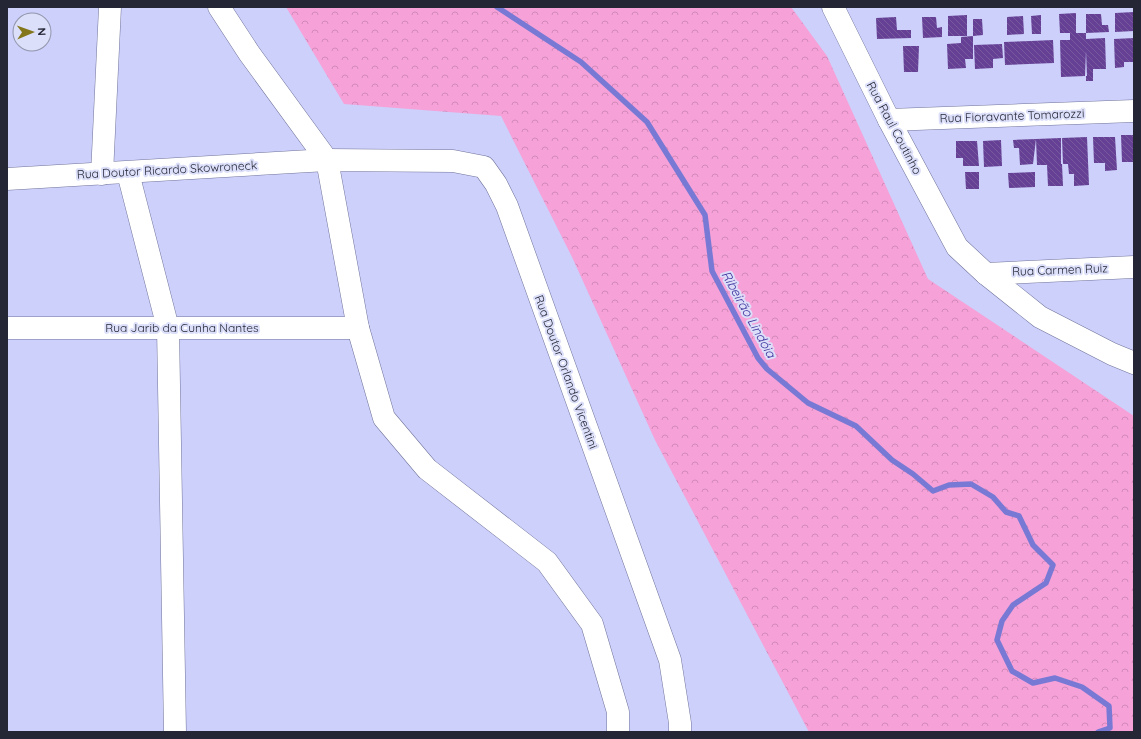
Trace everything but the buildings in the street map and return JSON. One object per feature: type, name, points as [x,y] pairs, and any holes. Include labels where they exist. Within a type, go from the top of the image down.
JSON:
[{"type":"street","points":[[102,174],[110,7]]},
{"type":"street","points":[[219,7],[249,53],[327,160],[358,328],[384,418],[427,469],[547,562],[592,624],[618,712],[618,732]]},
{"type":"street","name":"Rua Raul Coutinho","points":[[833,7],[889,120],[957,247],[986,274],[1040,317],[1112,354],[1134,363]]},
{"type":"street","name":"Rua Fioravante Tomarozzi","points":[[889,120],[1134,111]]},
{"type":"street","name":"Rua Doutor Ricardo Skowroneck","points":[[7,180],[327,160]]},
{"type":"street","name":"Rua Doutor Orlando Vicentini","points":[[327,160],[453,161],[484,167],[496,184],[507,206],[670,660],[680,723],[680,732]]},
{"type":"street","points":[[128,173],[168,328],[176,732]]},
{"type":"street","name":"Rua Carmen Ruiz","points":[[986,274],[1134,267]]},
{"type":"street","name":"Rua Jarib da Cunha Nantes","points":[[7,328],[358,328]]},
{"type":"green space","points":[[286,7],[791,7],[827,56],[928,279],[1134,416],[1134,732],[809,732],[655,440],[572,257],[501,116],[344,104]]},
{"type":"waterway","name":"Ribeirão Lindóia","points":[[497,7],[581,62],[647,122],[705,215],[712,271],[758,358],[767,369],[808,403],[856,426],[892,460],[913,474],[933,491],[949,485],[971,484],[993,497],[1006,512],[1019,516],[1033,545],[1053,565],[1046,583],[1013,605],[1002,621],[997,640],[1012,671],[1033,683],[1055,678],[1082,687],[1109,706],[1110,728],[1098,732]]}]
